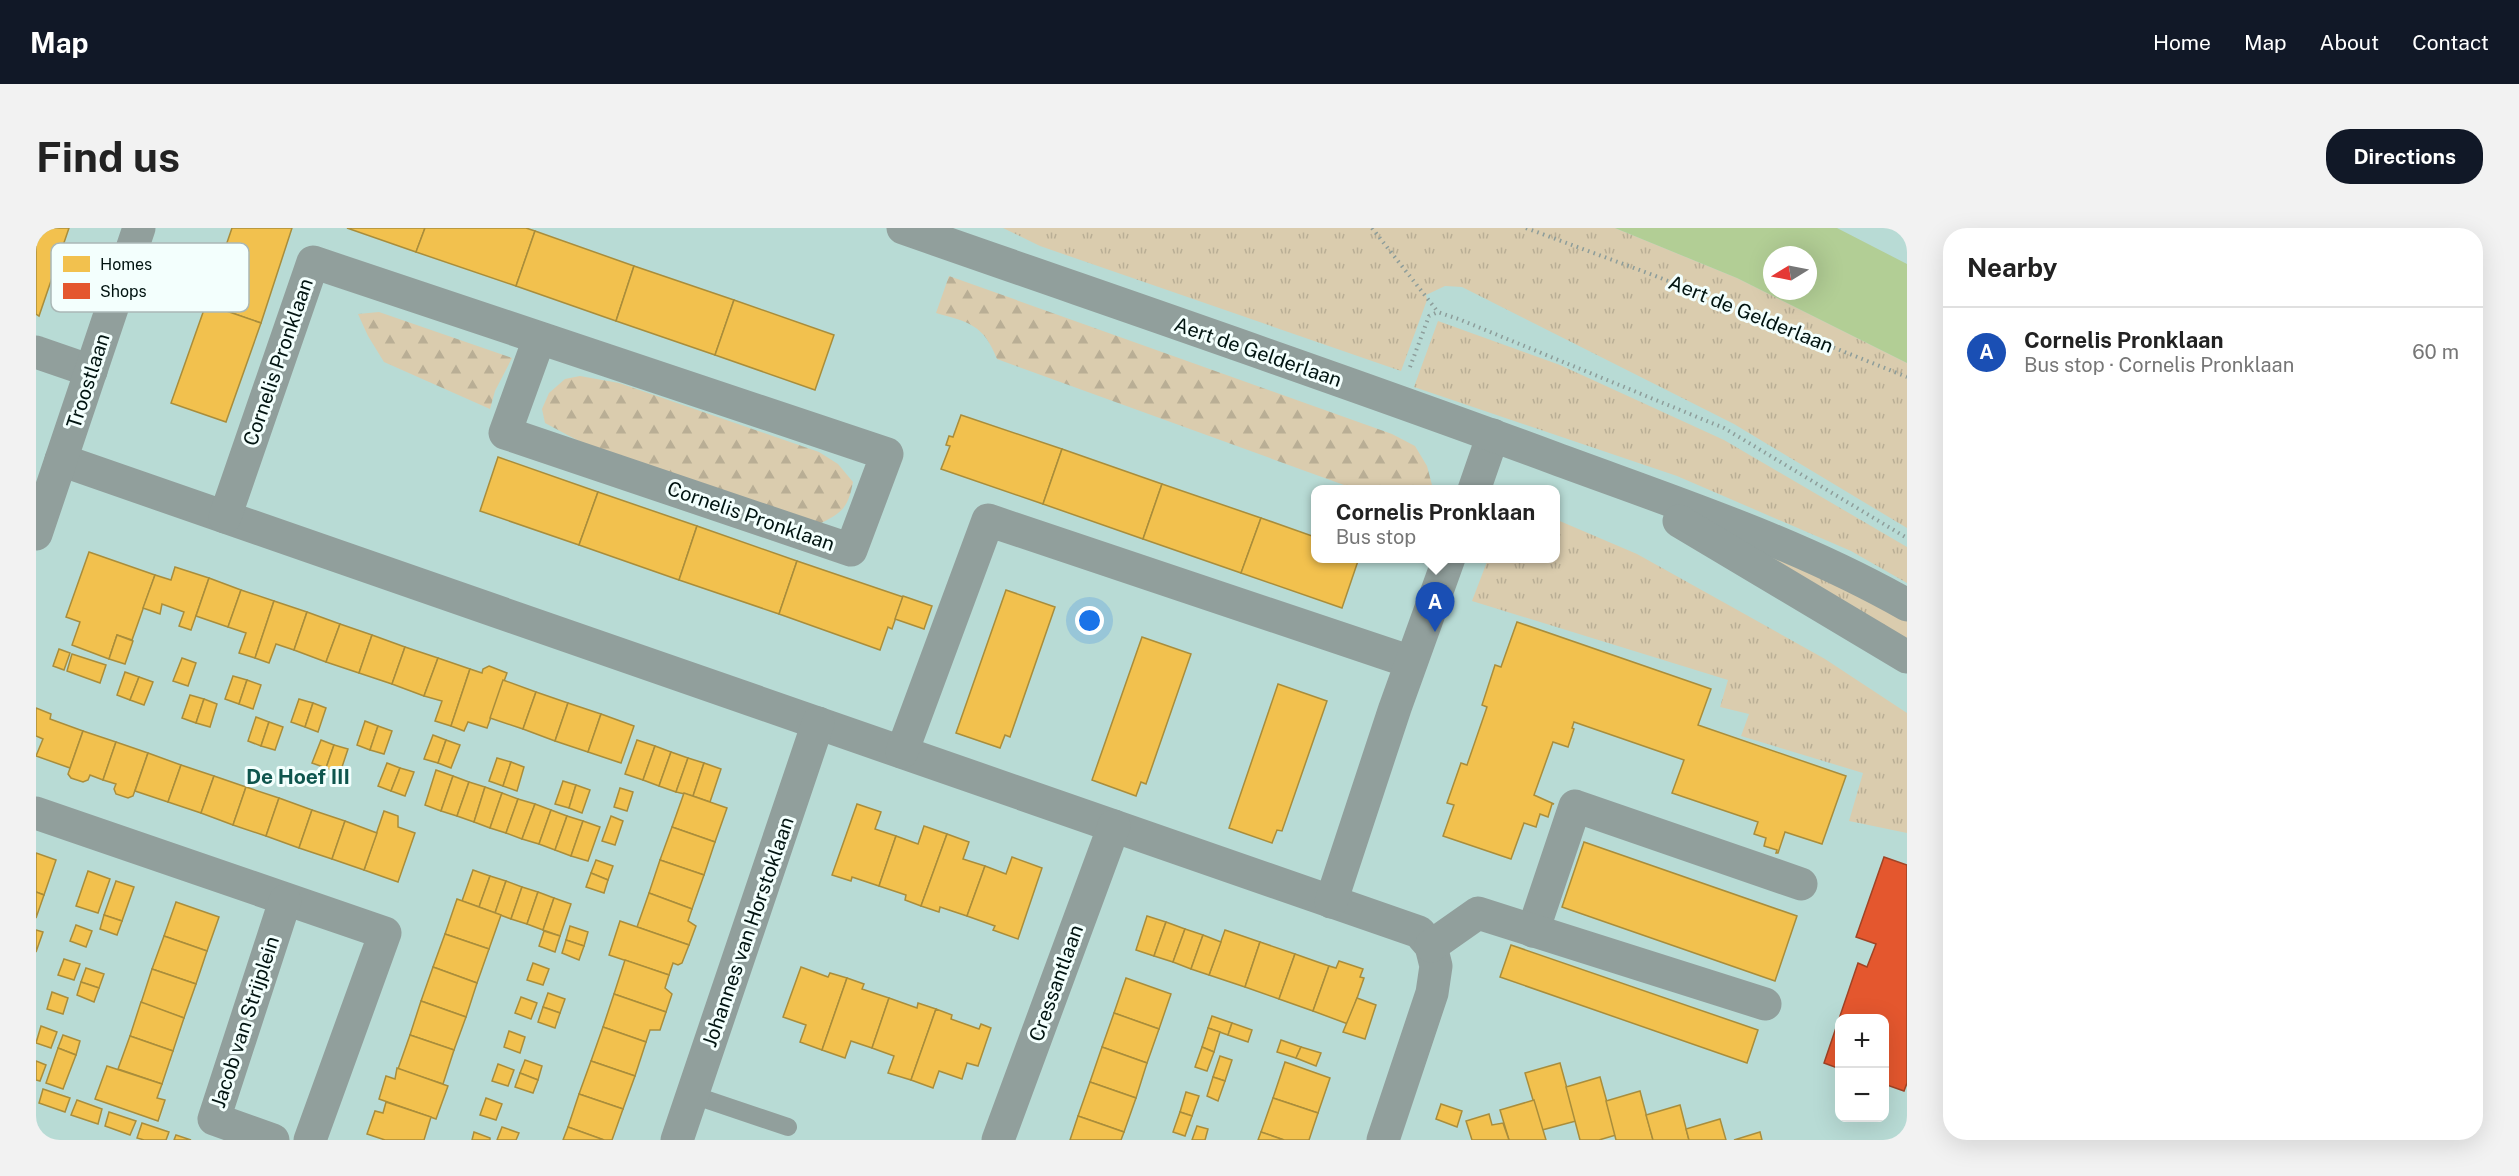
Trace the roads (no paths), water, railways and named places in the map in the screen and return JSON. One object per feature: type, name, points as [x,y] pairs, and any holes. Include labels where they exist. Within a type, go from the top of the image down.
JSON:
[{"type":"street","name":"Troostlaan","points":[[134,243],[139,228]]},
{"type":"street","name":"Aert de Gelderlaan","points":[[903,228],[1493,435],[1611,479],[1806,554],[1872,585],[1907,605]]},
{"type":"street","name":"Cornelis Pronklaan","points":[[225,517],[313,262],[887,454],[851,550],[505,433],[538,339]]},
{"type":"street","name":"Troostlaan","points":[[36,534],[111,312]]},
{"type":"street","points":[[36,352],[91,371]]},
{"type":"street","points":[[1475,485],[1493,435]]},
{"type":"street","points":[[61,460],[1419,932],[1431,945],[1436,966],[1432,993],[1383,1140]]},
{"type":"street","name":"Aert de Gelderlaan","points":[[1611,479],[1907,657]]},
{"type":"street","points":[[902,752],[988,520],[1412,662]]},
{"type":"street","points":[[1331,902],[1447,563]]},
{"type":"street","name":"Johannes van Horstoklaan","points":[[677,1140],[818,723]]},
{"type":"street","points":[[1533,931],[1575,806],[1800,884]]},
{"type":"street","points":[[36,813],[385,933],[310,1140]]},
{"type":"street","name":"Cressantlaan","points":[[998,1140],[1114,826]]},
{"type":"street","name":"Jacob van Strijplein","points":[[273,1140],[214,1119],[285,900]]},
{"type":"street","points":[[1431,945],[1478,913],[1765,1004]]},
{"type":"lane","points":[[693,1095],[788,1127]]},
{"type":"place","name":"Cornelis Pronklaan","points":[[1435,632]]},
{"type":"district","name":"De Hoef III","points":[[298,776]]}]
